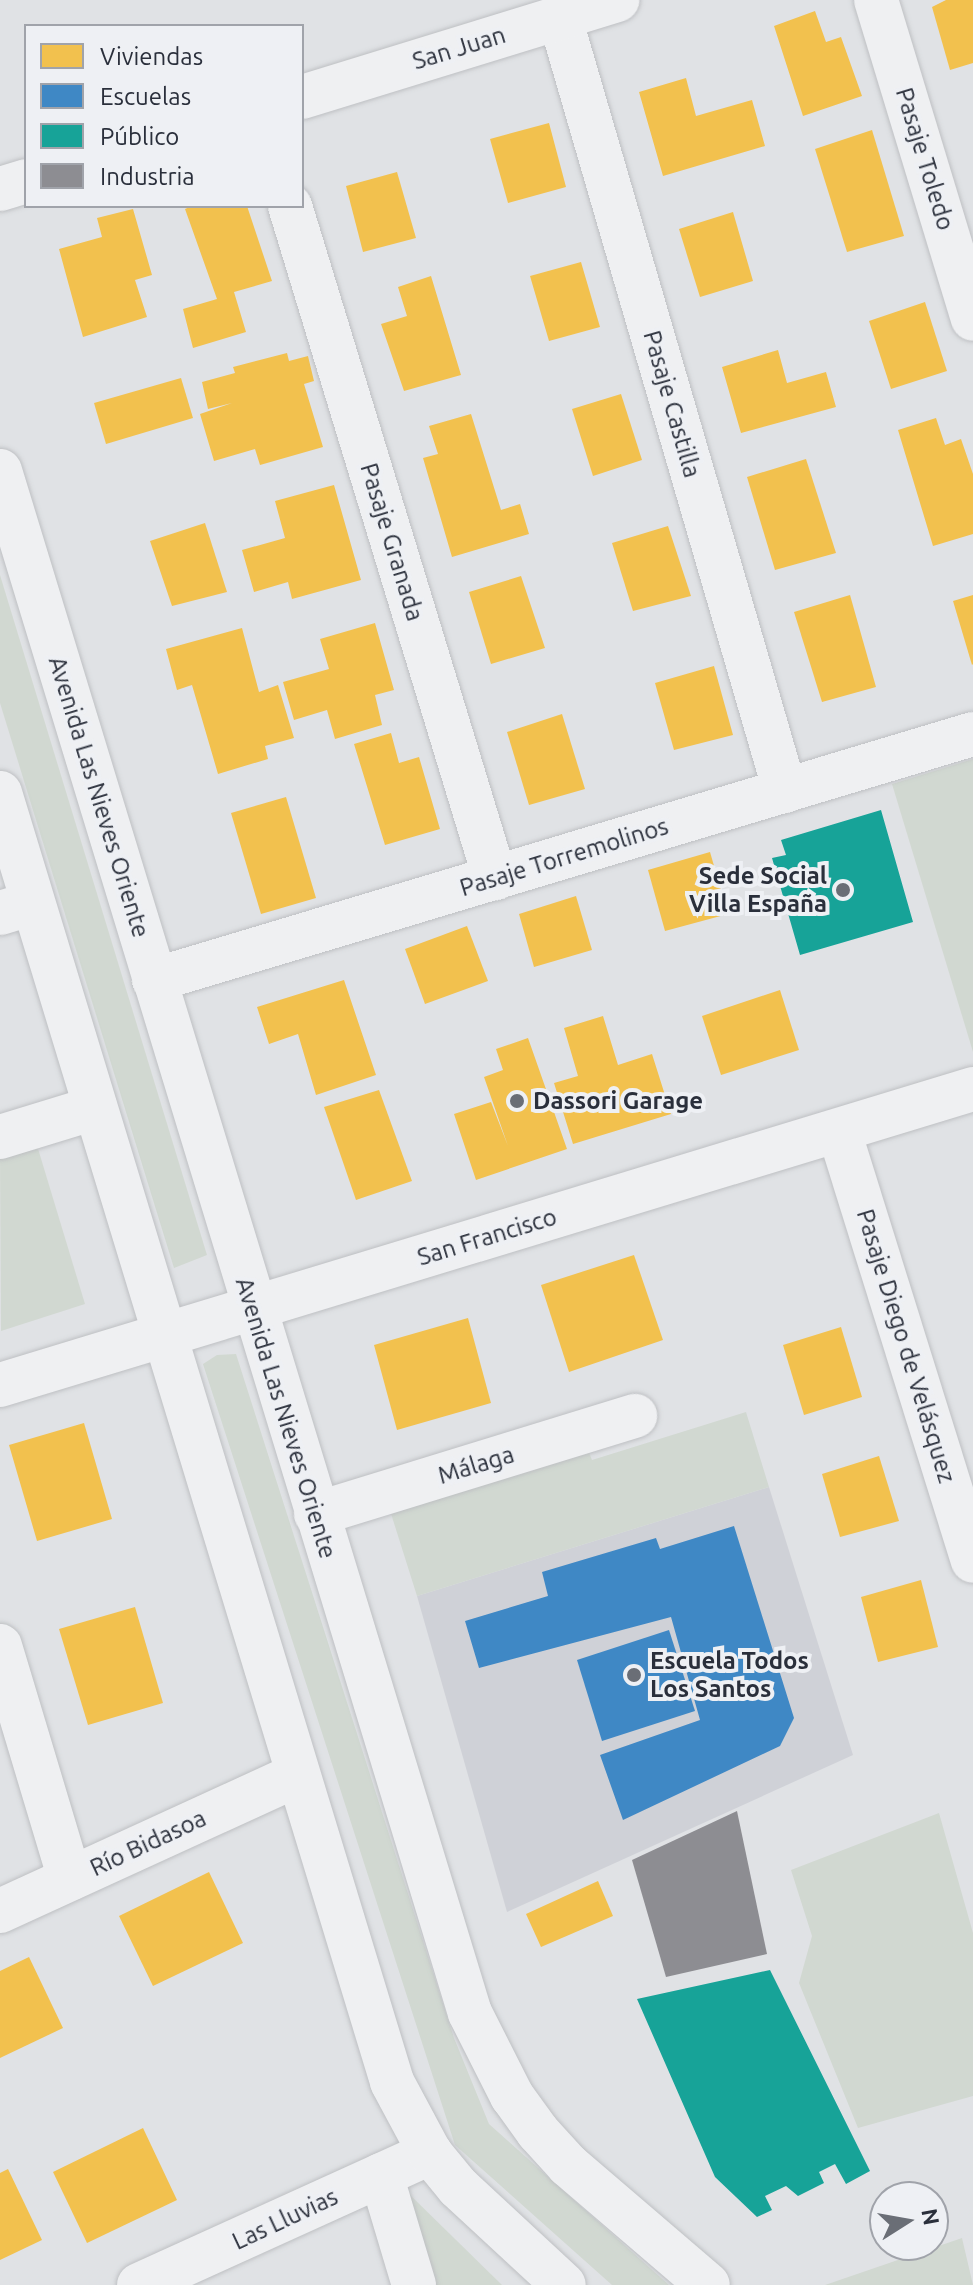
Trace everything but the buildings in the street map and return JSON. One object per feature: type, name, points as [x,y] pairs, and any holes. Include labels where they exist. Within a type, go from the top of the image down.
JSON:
[{"type":"street","name":"Pasaje Toledo","points":[[876,0],[973,319]]},
{"type":"street","name":"San Juan","points":[[304,96],[611,1]]},
{"type":"street","name":"Pasaje Castilla","points":[[560,18],[785,791]]},
{"type":"street","points":[[0,189],[24,182]]},
{"type":"street","name":"Pasaje Granada","points":[[291,208],[495,878]]},
{"type":"street","name":"Avenida Las Nieves Oriente","points":[[0,471],[457,1972],[487,2051],[512,2096],[568,2165],[708,2285]]},
{"type":"street","name":"Pasaje Torremolinos","points":[[154,980],[973,734]]},
{"type":"street","points":[[0,793],[16,908],[95,1108],[378,2045],[397,2094],[430,2153],[489,2219],[564,2285]]},
{"type":"street","name":"San Francisco","points":[[0,1385],[973,1089]]},
{"type":"street","points":[[0,1137],[95,1108]]},
{"type":"street","name":"Pasaje Diego de Velásquez","points":[[839,1131],[973,1561]]},
{"type":"street","name":"Málaga","points":[[316,1514],[635,1416]]},
{"type":"street","points":[[0,1646],[70,1879]]},
{"type":"street","name":"Río Bidasoa","points":[[0,1911],[297,1775]]},
{"type":"street","name":"Las Lluvias","points":[[139,2285],[430,2153]]},
{"type":"street","points":[[381,2175],[414,2285]]},
{"type":"shaded area","points":[[0,575],[207,1255],[174,1268],[0,703]]},
{"type":"shaded area","points":[[973,759],[973,1052],[892,784]]},
{"type":"shaded area","points":[[36,1142],[85,1304],[1,1331],[0,1153]]},
{"type":"shaded area","points":[[236,1354],[454,2038],[489,2124],[669,2285],[612,2285],[455,2145],[203,1364],[217,1355]]},
{"type":"shaded area","points":[[746,1412],[769,1487],[417,1596],[387,1501],[584,1440],[592,1460]]},
{"type":"shaded area","name":"Escuela Todos Los Santos","points":[[769,1487],[853,1755],[507,1912],[417,1596]]},
{"type":"shaded area","points":[[939,1813],[973,1933],[973,2096],[858,2128],[799,1983],[812,1936],[791,1870]]},
{"type":"shaded area","points":[[405,2190],[502,2285],[433,2285]]},
{"type":"shaded area","points":[[962,2238],[973,2285],[825,2285],[895,2261],[949,2261],[949,2242]]},
{"type":"place","name":"Sede Social Villa España","points":[[843,890]]},
{"type":"place","name":"Dassori Garage","points":[[517,1101]]},
{"type":"place","name":"Escuela Todos Los Santos","points":[[634,1675]]}]
